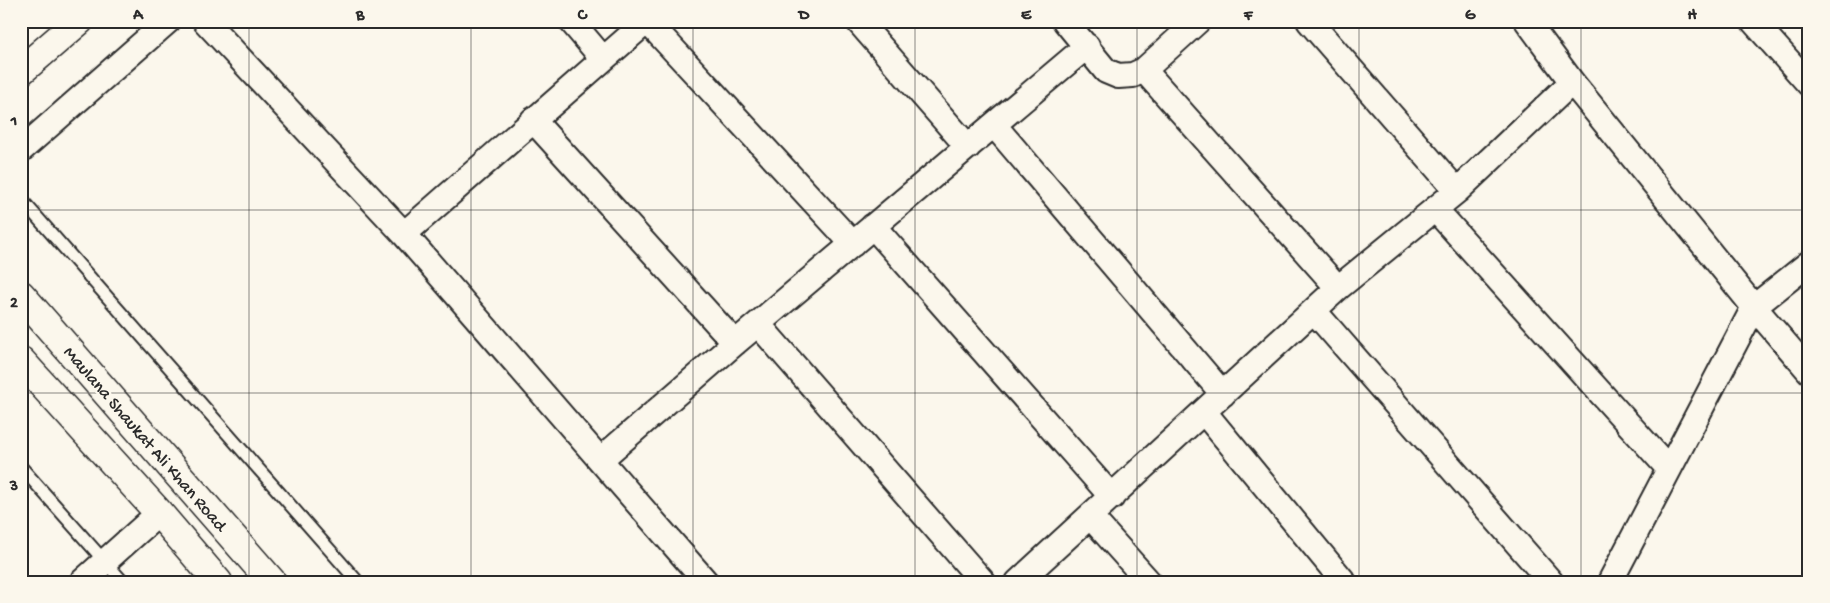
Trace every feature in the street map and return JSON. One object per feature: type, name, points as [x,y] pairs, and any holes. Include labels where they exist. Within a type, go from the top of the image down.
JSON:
[{"type":"main road","points":[[21,71],[79,21]]},
{"type":"main road","name":"Maulana Shaukat Ali Khan Road","points":[[21,294],[272,582]]},
{"type":"main road","points":[[21,360],[159,513],[218,582]]},
{"type":"street","points":[[21,150],[168,21]]},
{"type":"street","points":[[205,21],[404,234],[706,582]]},
{"type":"street","points":[[571,21],[603,59]]},
{"type":"street","points":[[404,234],[647,21],[853,244]]},
{"type":"street","points":[[858,21],[968,147]]},
{"type":"street","points":[[1065,21],[1106,71],[1118,76],[1133,75],[1144,70],[1198,21]]},
{"type":"street","points":[[1310,21],[1457,191]]},
{"type":"street","points":[[1753,21],[1809,84]]},
{"type":"street","points":[[1537,25],[1572,82],[1754,307],[1809,371]]},
{"type":"street","points":[[600,460],[735,343],[1087,46]]},
{"type":"street","points":[[1144,70],[1338,288]]},
{"type":"street","points":[[1018,582],[1338,288],[1457,191],[1572,82]]},
{"type":"street","points":[[533,120],[735,343]]},
{"type":"street","points":[[994,125],[1223,394]]},
{"type":"street","points":[[1435,209],[1669,469]]},
{"type":"street","points":[[873,226],[1112,497]]},
{"type":"street","points":[[1610,582],[1754,307],[1809,263]]},
{"type":"street","points":[[1314,310],[1551,582]]},
{"type":"street","points":[[758,324],[983,582]]},
{"type":"street","points":[[1204,412],[1344,582]]},
{"type":"street","points":[[82,582],[159,513]]},
{"type":"street","points":[[1090,516],[1149,582]]},
{"type":"lane","points":[[21,199],[358,582]]},
{"type":"lane","points":[[21,467],[123,582]]}]
